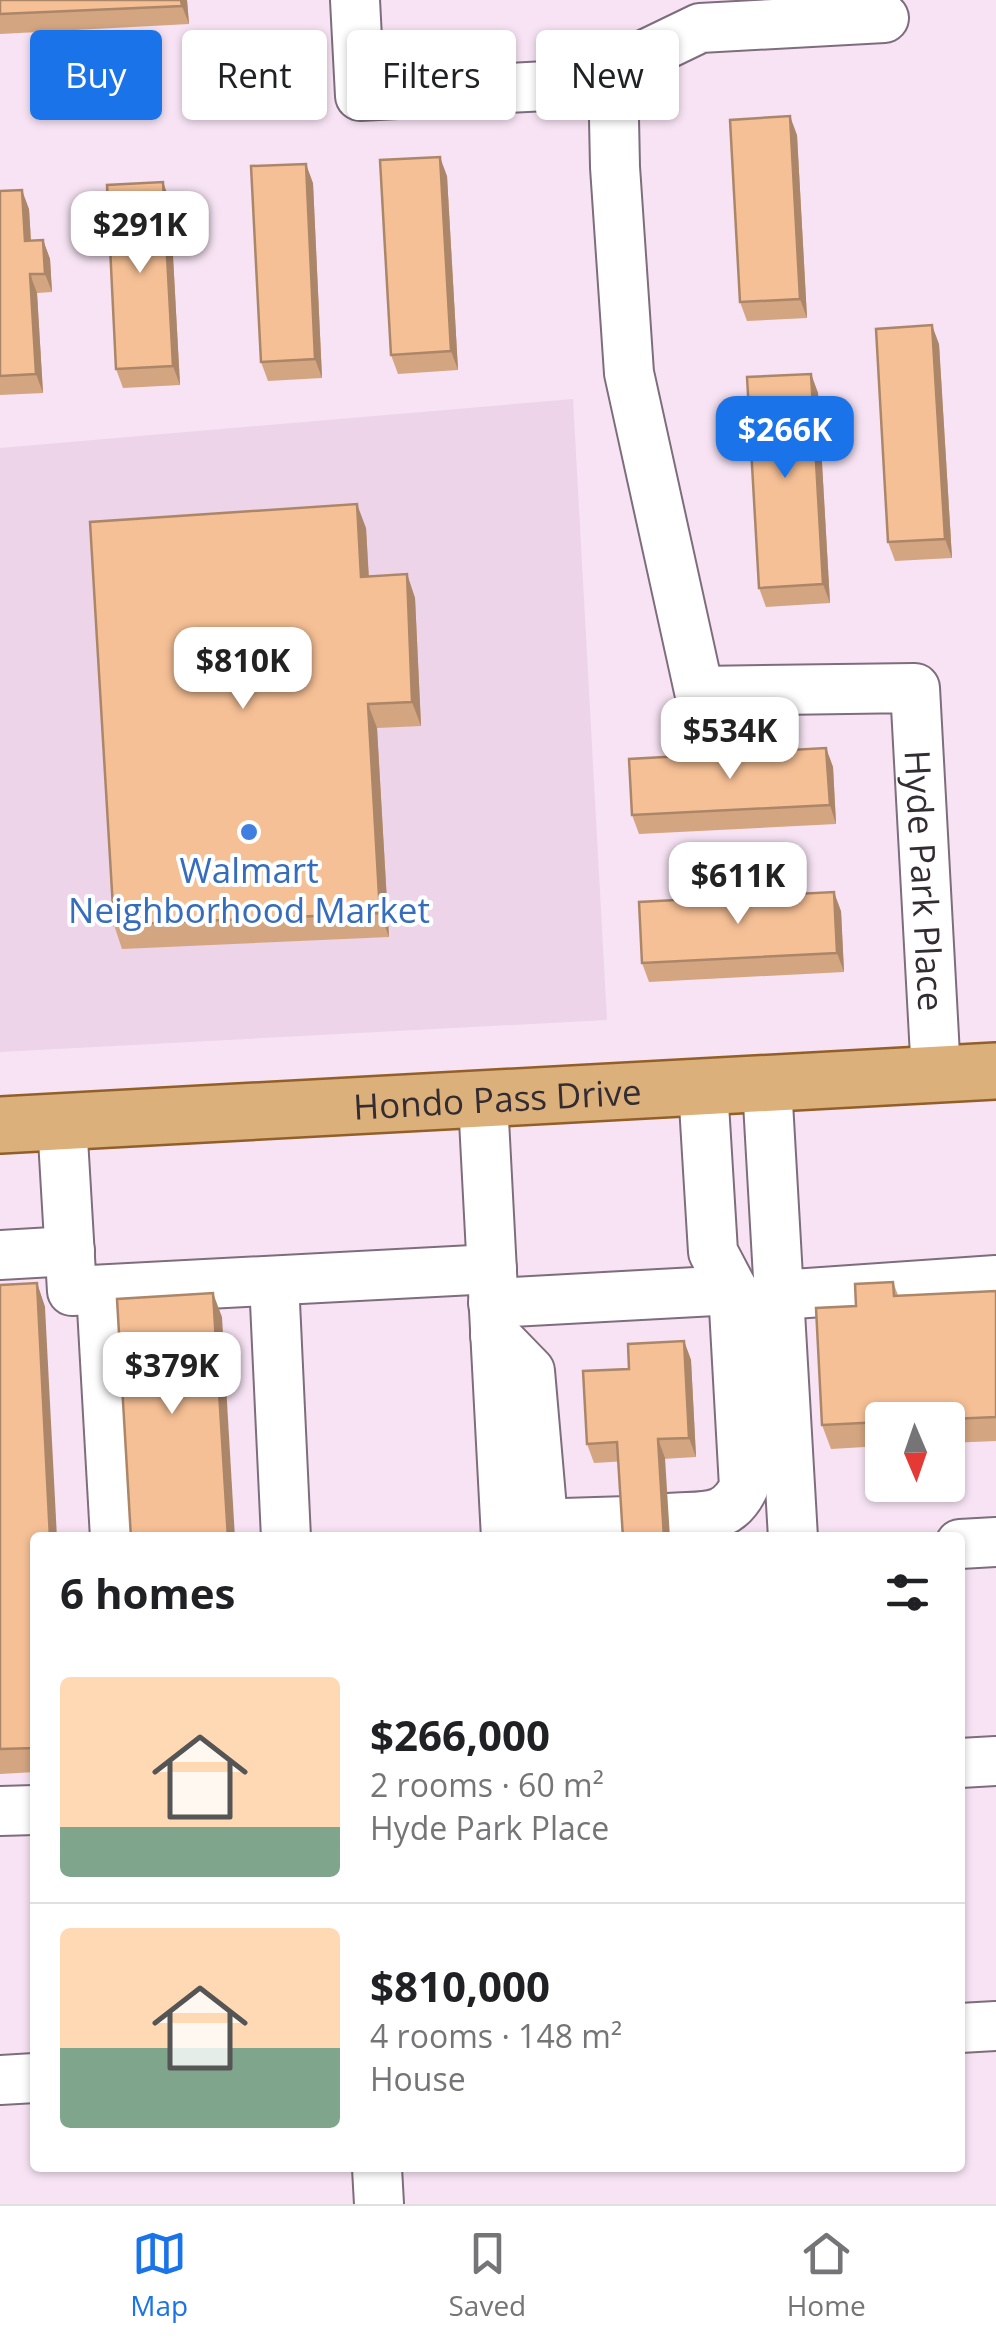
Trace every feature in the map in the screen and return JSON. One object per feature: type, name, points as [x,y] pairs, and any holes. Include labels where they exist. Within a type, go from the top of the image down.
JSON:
[{"type":"main road","name":"Hondo Pass Drive","points":[[0,1125],[996,1071]]},
{"type":"street","points":[[355,0],[360,96],[536,87]]},
{"type":"street","points":[[679,38],[700,28],[884,18]]},
{"type":"street","name":"Hyde Park Place","points":[[614,120],[628,373],[699,691],[916,688],[936,1074]]},
{"type":"street","points":[[493,1302],[530,1371],[542,1510],[549,1520],[564,1523],[721,1514],[735,1506],[744,1487],[766,1085]]},
{"type":"street","points":[[703,1088],[713,1252],[756,1293],[793,1532]]},
{"type":"street","points":[[483,1101],[506,1532]]},
{"type":"street","points":[[62,1122],[114,1532]]},
{"type":"street","points":[[0,1255],[81,1277],[274,1281],[493,1302],[996,1280]]},
{"type":"street","points":[[81,1277],[85,1532]]},
{"type":"street","points":[[274,1281],[286,1532]]},
{"type":"street","points":[[965,1544],[996,1542]]},
{"type":"street","points":[[965,1763],[996,1761]]},
{"type":"street","points":[[0,1811],[30,1810]]},
{"type":"street","points":[[965,2028],[996,2026]]},
{"type":"street","points":[[0,2080],[30,2078]]},
{"type":"street","points":[[377,2172],[379,2204]]},
{"type":"shaded area","points":[[573,399],[607,1020],[0,1052],[0,448]]},
{"type":"building","points":[[0,0],[181,0],[182,6],[0,14]]},
{"type":"building","points":[[790,116],[800,299],[740,302],[730,120]]},
{"type":"building","points":[[440,157],[451,351],[391,355],[380,160]]},
{"type":"building","points":[[306,164],[315,359],[261,362],[251,166]]},
{"type":"building","points":[[163,182],[173,366],[116,369],[107,185]]},
{"type":"building","points":[[22,190],[25,241],[43,240],[45,274],[30,274],[36,374],[0,376],[0,191]]},
{"type":"building","points":[[932,325],[945,539],[888,542],[876,329]]},
{"type":"building","points":[[811,374],[823,584],[759,588],[747,377]]},
{"type":"building","name":"Walmart Neighborhood Market","points":[[357,504],[361,577],[407,574],[412,702],[368,704],[380,913],[114,925],[90,522]]},
{"type":"building","points":[[826,748],[830,805],[632,815],[629,759]]},
{"type":"building","points":[[834,892],[837,953],[642,963],[639,902]]},
{"type":"building","points":[[893,1282],[894,1296],[996,1291],[996,1417],[965,1418],[965,1402],[865,1402],[865,1423],[822,1425],[816,1308],[856,1306],[855,1284]]},
{"type":"building","points":[[37,1283],[50,1532],[30,1532],[30,1748],[0,1749],[0,1285]]},
{"type":"building","points":[[213,1293],[228,1532],[131,1532],[117,1299]]},
{"type":"building","points":[[684,1341],[689,1438],[658,1439],[664,1532],[623,1532],[617,1442],[587,1444],[583,1371],[629,1369],[628,1344]]},
{"type":"place","name":"Walmart Neighborhood Market","points":[[249,832]]}]
